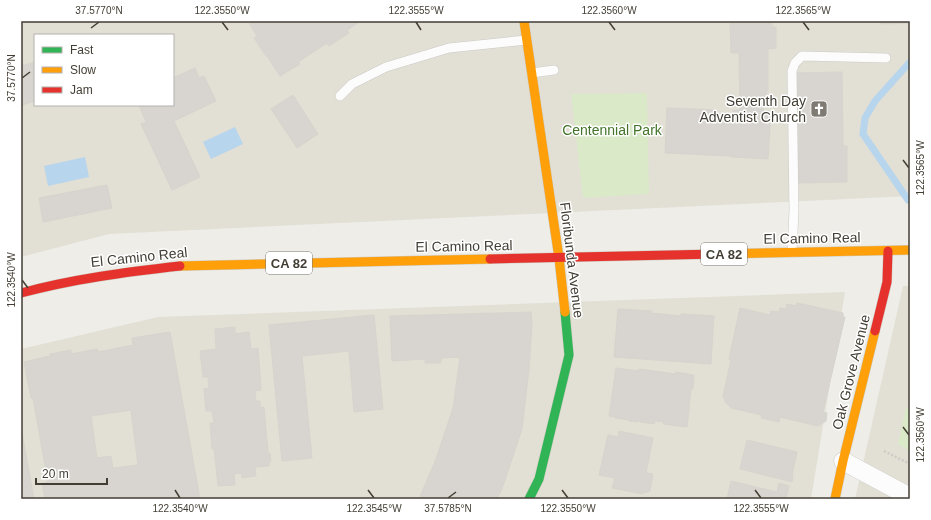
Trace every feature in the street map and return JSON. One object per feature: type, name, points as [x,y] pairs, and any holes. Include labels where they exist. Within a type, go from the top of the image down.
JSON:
[{"type":"main road","name":"Floribunda Avenue","points":[[524,21],[559,258],[569,355],[539,479],[529,499]]},
{"type":"main road","name":"El Camino Real","points":[[21,293],[83,278],[135,270],[186,265],[910,250]]},
{"type":"main road","name":"Oak Grove Avenue","points":[[835,499],[887,282],[888,251]]},
{"type":"street","points":[[843,461],[910,497]]},
{"type":"lane","points":[[340,96],[352,84],[386,67],[449,48],[526,40]]},
{"type":"lane","points":[[792,253],[794,210],[792,71],[794,63],[802,56],[886,58]]},
{"type":"lane","points":[[531,73],[554,70]]},
{"type":"path","points":[[884,450],[910,464]]},
{"type":"shaded area","points":[[21,21],[910,21],[910,196],[109,234],[21,257]]},
{"type":"shaded area","points":[[903,286],[910,286],[910,499],[855,499]]},
{"type":"shaded area","points":[[845,292],[811,499],[21,499],[21,349],[158,317]]},
{"type":"green space","name":"Centennial Park","points":[[647,93],[649,194],[583,198],[571,94]]},
{"type":"green space","points":[[906,407],[910,409],[910,451],[898,444]]},
{"type":"water","points":[[235,127],[243,144],[211,159],[203,142]]},
{"type":"water","points":[[85,157],[89,177],[48,186],[44,166]]},
{"type":"building","points":[[248,21],[361,21],[347,30],[349,33],[329,46],[327,43],[298,62],[300,64],[280,76],[254,38],[257,36]]},
{"type":"building","points":[[730,21],[772,21],[772,27],[776,27],[776,48],[768,49],[768,91],[763,111],[771,111],[768,159],[665,153],[667,108],[716,110],[716,115],[733,116],[733,110],[740,110],[739,53],[731,53]]},
{"type":"building","points":[[880,21],[910,21],[910,23],[881,24]]},
{"type":"building","points":[[34,62],[34,101],[22,105],[21,101],[21,66]]},
{"type":"building","points":[[195,68],[199,78],[204,76],[216,101],[174,121],[200,177],[172,190],[141,124],[146,122],[139,106],[174,106],[174,78]]},
{"type":"building","name":"Seventh Day Adventist Church","points":[[842,72],[843,146],[847,146],[847,182],[797,183],[796,73]]},
{"type":"building","points":[[293,95],[318,134],[297,148],[271,109]]},
{"type":"building","points":[[107,185],[112,208],[43,222],[39,198]]},
{"type":"building","points":[[797,303],[843,313],[843,317],[845,317],[823,412],[827,413],[826,421],[818,426],[780,417],[779,422],[761,418],[762,415],[731,408],[726,403],[723,396],[740,308],[770,315],[771,311],[779,312],[780,308],[786,309],[787,304],[796,306]]},
{"type":"building","points":[[618,309],[652,311],[651,313],[681,316],[681,314],[714,316],[711,364],[614,357]]},
{"type":"building","points":[[531,312],[532,325],[529,369],[522,429],[503,486],[497,499],[419,499],[436,459],[453,408],[460,357],[441,358],[441,363],[425,363],[425,359],[392,361],[390,316]]},
{"type":"building","points":[[374,315],[383,409],[354,412],[349,351],[302,356],[312,458],[282,461],[269,325]]},
{"type":"building","points":[[235,327],[235,334],[249,332],[251,349],[258,348],[261,390],[255,391],[256,401],[260,401],[260,407],[264,407],[268,453],[270,453],[271,461],[269,462],[269,466],[255,467],[256,476],[242,478],[241,473],[234,474],[235,485],[218,486],[214,448],[212,449],[210,423],[214,423],[212,411],[206,411],[204,389],[209,388],[208,377],[203,377],[200,351],[216,349],[215,329]]},
{"type":"building","points":[[170,332],[200,499],[45,499],[42,483],[48,482],[33,398],[31,398],[24,362],[50,356],[50,354],[71,350],[71,354],[97,349],[98,352],[133,345],[132,338]],"holes":[[[131,410],[138,465],[113,468],[111,456],[97,458],[91,416]]]},
{"type":"building","points":[[616,368],[639,371],[639,369],[675,374],[676,372],[694,375],[687,427],[663,424],[664,422],[655,421],[654,424],[640,421],[629,421],[609,416]]},
{"type":"building","points":[[21,427],[34,499],[21,499]]},
{"type":"building","points":[[619,431],[653,438],[646,473],[653,474],[650,491],[643,494],[612,488],[615,478],[599,475],[608,435],[618,437]]},
{"type":"building","points":[[747,440],[797,452],[792,482],[740,469]]},
{"type":"building","points":[[731,481],[777,492],[779,483],[789,486],[786,499],[727,499]]},
{"type":"waterway","points":[[908,200],[863,134],[865,118],[875,101],[910,62]]},
{"type":"traffic: fast","points":[[529,499],[539,479],[569,355],[565,312]]},
{"type":"traffic: slow","points":[[524,21],[559,258],[565,312]]},
{"type":"traffic: slow","points":[[718,254],[910,250]]},
{"type":"traffic: slow","points":[[180,266],[490,259]]},
{"type":"traffic: slow","points":[[835,499],[875,331]]},
{"type":"traffic: jam","points":[[875,331],[887,282],[888,251]]},
{"type":"traffic: jam","points":[[490,259],[718,254]]},
{"type":"traffic: jam","points":[[21,293],[100,276],[180,266]]},
{"type":"place","name":"Seventh Day Adventist Church","points":[[819,109]]}]
